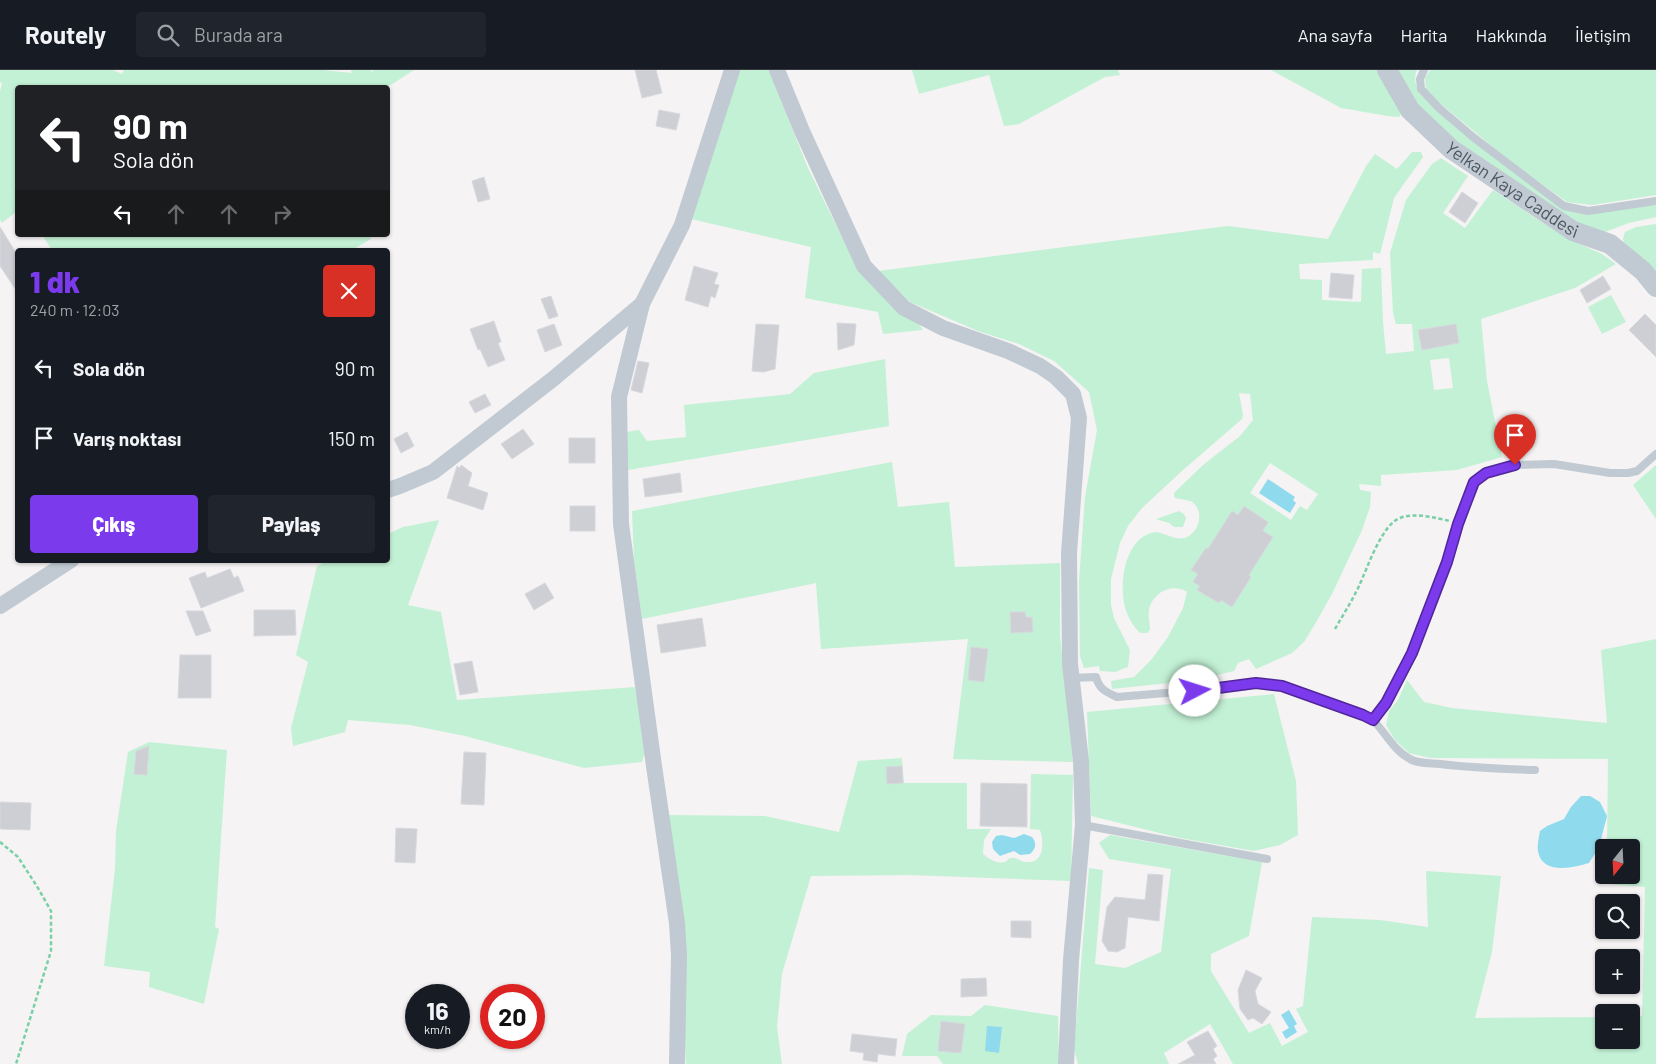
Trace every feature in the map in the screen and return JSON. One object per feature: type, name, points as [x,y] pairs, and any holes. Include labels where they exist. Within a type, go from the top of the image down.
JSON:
[{"type":"street","points":[[677,1064],[679,956],[677,923],[621,524],[619,397],[642,304],[682,224],[732,70]]},
{"type":"street","points":[[777,70],[802,131],[864,266],[904,308],[943,328],[1008,351],[1040,366],[1056,377],[1073,394],[1079,418],[1069,553],[1072,678],[1081,761],[1083,825],[1071,960],[1066,1064]]},
{"type":"street","name":"Yelkan Kaya Caddesi","points":[[1387,70],[1410,110],[1451,149],[1572,231],[1610,244],[1643,271],[1656,286]]},
{"type":"street","points":[[390,489],[433,472],[553,379],[642,304]]},
{"type":"street","points":[[0,606],[67,563]]},
{"type":"lane","points":[[1424,70],[1420,79],[1421,89],[1439,108],[1473,137],[1564,206],[1588,211],[1656,201]]},
{"type":"lane","points":[[1373,720],[1386,703],[1412,653],[1447,562],[1458,524],[1474,482],[1486,473],[1515,465],[1554,464],[1610,473],[1628,473],[1637,471],[1656,454]]},
{"type":"lane","points":[[1072,678],[1096,677],[1098,684],[1104,691],[1117,697],[1215,689],[1256,683],[1282,686],[1373,720],[1384,731],[1391,742],[1410,759],[1484,769],[1536,770]]},
{"type":"lane","points":[[1083,825],[1267,859]]},
{"type":"path","points":[[1335,629],[1359,587],[1375,547],[1388,529],[1400,518],[1427,515],[1458,524]]},
{"type":"path","points":[[0,842],[18,857],[51,911],[51,951],[16,1064]]},
{"type":"green space","points":[[0,70],[113,70],[122,74],[124,70],[323,70],[352,73],[351,70],[371,70],[372,72],[374,70],[414,70],[390,85],[15,85],[15,213],[2,223],[0,220],[0,92],[2,83],[0,82]]},
{"type":"green space","points":[[739,70],[769,70],[807,166],[857,268],[919,324],[923,330],[883,334],[878,312],[805,298],[811,247],[691,219]]},
{"type":"green space","points":[[912,70],[1118,70],[1120,75],[1105,77],[1019,124],[1004,126],[989,75],[919,94]]},
{"type":"green space","points":[[1271,70],[1377,70],[1402,113],[1399,117],[1341,108]]},
{"type":"green space","points":[[1395,70],[1417,70],[1415,77],[1421,95],[1463,131],[1564,208],[1583,213],[1656,203],[1656,217],[1629,223],[1605,232],[1584,229],[1457,143],[1414,100]]},
{"type":"green space","points":[[1430,70],[1656,70],[1656,195],[1592,205],[1567,202],[1510,161],[1436,100],[1426,89],[1425,78]]},
{"type":"green space","points":[[1412,152],[1421,152],[1423,157],[1394,198],[1380,254],[1373,252],[1373,260],[1299,264],[1300,279],[1322,280],[1322,300],[1361,302],[1362,269],[1381,268],[1386,354],[1414,351],[1412,324],[1396,324],[1393,313],[1390,253],[1406,200],[1432,164],[1441,158],[1468,176],[1443,213],[1465,228],[1493,190],[1566,238],[1602,254],[1616,264],[1575,288],[1481,319],[1487,381],[1502,457],[1457,470],[1381,475],[1381,486],[1359,484],[1360,490],[1371,492],[1370,507],[1362,530],[1332,594],[1315,624],[1304,642],[1292,653],[1256,669],[1249,659],[1238,663],[1234,671],[1209,677],[1194,676],[1180,679],[1178,682],[1112,689],[1111,681],[1134,677],[1151,660],[1168,637],[1183,608],[1187,592],[1175,588],[1158,594],[1149,610],[1150,630],[1147,633],[1140,633],[1130,619],[1124,603],[1124,573],[1130,553],[1142,537],[1151,533],[1155,532],[1175,538],[1184,538],[1193,533],[1198,523],[1199,511],[1192,502],[1174,497],[1174,493],[1203,465],[1240,436],[1253,420],[1250,394],[1239,393],[1242,419],[1142,508],[1128,526],[1120,543],[1111,579],[1111,605],[1114,618],[1130,650],[1128,667],[1115,672],[1100,671],[1099,666],[1084,668],[1080,656],[1079,581],[1085,497],[1097,430],[1089,392],[1054,361],[1019,344],[978,331],[910,302],[878,271],[1228,226],[1328,239],[1366,166],[1375,154],[1397,169]],"holes":[[[1449,358],[1453,388],[1434,390],[1430,360]],[[1270,463],[1318,494],[1307,510],[1300,506],[1291,520],[1250,493]]]},
{"type":"green space","points":[[1656,224],[1656,274],[1625,249],[1623,239],[1625,232],[1636,227]]},
{"type":"green space","points":[[43,237],[370,237],[371,239],[355,248],[51,248]]},
{"type":"green space","points":[[1611,295],[1626,322],[1602,334],[1588,307]]},
{"type":"green space","points":[[885,359],[889,426],[628,470],[626,432],[639,430],[647,441],[686,437],[684,405],[790,394],[814,373]]},
{"type":"green space","points":[[892,462],[898,507],[949,502],[955,567],[1060,563],[1060,636],[1073,762],[953,759],[968,639],[821,649],[816,583],[642,619],[634,560],[632,511]]},
{"type":"green space","points":[[1656,465],[1656,519],[1633,485]]},
{"type":"green space","points":[[1179,511],[1186,518],[1183,527],[1174,527],[1169,523],[1156,519]]},
{"type":"green space","points":[[439,520],[408,605],[441,612],[457,700],[635,687],[646,749],[642,762],[584,768],[465,736],[410,725],[348,720],[345,732],[293,746],[291,728],[308,662],[296,655],[317,566],[323,563],[390,563],[390,533],[403,527]]},
{"type":"green space","points":[[1656,639],[1656,1064],[1233,1064],[1210,1024],[1164,1053],[1169,1064],[1078,1064],[1074,1049],[1089,868],[1103,870],[1095,964],[1125,968],[1161,952],[1171,869],[1109,859],[1099,843],[1110,835],[1262,862],[1249,936],[1211,954],[1211,971],[1249,1033],[1270,1023],[1282,1046],[1308,1032],[1296,1009],[1303,1006],[1312,917],[1380,920],[1428,927],[1426,871],[1501,876],[1492,952],[1475,1018],[1595,1017],[1595,1049],[1640,1049],[1645,887],[1607,884],[1640,884],[1640,839],[1607,839],[1608,759],[1430,758],[1409,753],[1395,740],[1386,725],[1389,711],[1398,700],[1407,680],[1424,702],[1452,708],[1607,723],[1601,650]]},
{"type":"green space","points":[[1274,694],[1296,781],[1298,835],[1280,845],[1254,851],[1180,838],[1091,816],[1087,712]]},
{"type":"green space","points":[[149,742],[227,750],[215,927],[219,929],[204,1004],[149,987],[150,972],[104,966],[115,869],[116,831],[128,752]]},
{"type":"green space","points":[[902,758],[904,783],[967,783],[967,829],[991,829],[984,840],[983,854],[996,862],[1005,862],[1013,858],[1024,862],[1032,862],[1040,856],[1042,851],[1040,830],[1030,829],[1031,774],[1073,775],[1071,881],[910,875],[811,876],[782,974],[777,1027],[782,1064],[686,1064],[683,993],[667,815],[765,816],[839,832],[858,761]]},
{"type":"green space","points":[[985,1005],[1058,1016],[1059,1064],[943,1064],[937,1056],[902,1056],[907,1034],[931,1015],[971,1016]]},
{"type":"water","points":[[1268,479],[1295,497],[1293,500],[1296,503],[1290,513],[1259,493]]},
{"type":"water","points":[[1581,796],[1590,796],[1600,802],[1607,816],[1601,839],[1595,839],[1595,853],[1589,863],[1567,868],[1552,867],[1545,864],[1538,851],[1540,831],[1564,819],[1571,807]]},
{"type":"water","points":[[1024,834],[1032,837],[1035,841],[1035,848],[1030,854],[1020,855],[1014,851],[1000,856],[993,849],[992,842],[996,836],[1002,835],[1014,838]]},
{"type":"water","points":[[1289,1010],[1297,1024],[1294,1026],[1297,1032],[1286,1039],[1282,1032],[1289,1028],[1281,1015]]},
{"type":"water","points":[[987,1026],[1002,1027],[999,1053],[985,1051]]},
{"type":"building","points":[[635,70],[656,70],[662,93],[642,98]]},
{"type":"building","points":[[659,110],[680,114],[676,130],[656,126]]},
{"type":"building","points":[[484,177],[490,199],[478,202],[472,181]]},
{"type":"building","points":[[1462,192],[1478,203],[1465,223],[1449,212]]},
{"type":"building","points":[[0,227],[15,251],[15,288],[0,266]]},
{"type":"building","points":[[694,266],[718,273],[714,284],[719,285],[715,298],[711,296],[708,307],[685,300]]},
{"type":"building","points":[[1331,273],[1354,275],[1352,299],[1329,297]]},
{"type":"building","points":[[1603,276],[1611,289],[1587,303],[1580,290]]},
{"type":"building","points":[[551,296],[558,316],[549,319],[541,299]]},
{"type":"building","points":[[1645,314],[1656,325],[1656,357],[1629,330]]},
{"type":"building","points":[[494,321],[501,342],[498,343],[505,360],[488,367],[480,349],[478,350],[470,329]]},
{"type":"building","points":[[837,323],[856,324],[854,345],[838,350]]},
{"type":"building","points":[[554,324],[562,345],[545,352],[537,330]]},
{"type":"building","points":[[756,324],[779,325],[775,369],[763,372],[752,371]]},
{"type":"building","points":[[1456,324],[1459,343],[1422,350],[1418,330]]},
{"type":"building","points":[[638,361],[649,363],[642,393],[631,390]]},
{"type":"building","points":[[485,394],[491,405],[475,413],[469,402]]},
{"type":"building","points":[[523,429],[534,444],[512,459],[501,444]]},
{"type":"building","points":[[407,432],[414,446],[401,453],[394,439]]},
{"type":"building","points":[[569,438],[595,438],[595,463],[569,463]]},
{"type":"building","points":[[461,465],[472,473],[468,486],[488,493],[483,510],[447,498],[457,466],[460,468]]},
{"type":"building","points":[[680,473],[682,492],[645,497],[643,479]]},
{"type":"building","points":[[570,506],[595,506],[595,531],[570,531]]},
{"type":"building","points":[[1244,506],[1268,522],[1263,531],[1273,537],[1249,575],[1251,577],[1232,607],[1221,600],[1219,603],[1197,590],[1200,586],[1193,582],[1198,574],[1191,570],[1206,548],[1208,549],[1232,511],[1238,515]]},
{"type":"building","points":[[230,569],[234,578],[238,576],[244,591],[201,608],[189,578],[205,572],[207,578]]},
{"type":"building","points":[[545,583],[554,598],[534,610],[525,594]]},
{"type":"building","points":[[254,610],[295,610],[296,635],[254,636]]},
{"type":"building","points":[[186,611],[203,611],[211,631],[196,636]]},
{"type":"building","points":[[1010,612],[1025,612],[1026,617],[1032,617],[1033,632],[1011,633]]},
{"type":"building","points":[[702,618],[706,646],[661,653],[657,625]]},
{"type":"building","points":[[971,647],[988,649],[984,682],[968,680]]},
{"type":"building","points":[[180,655],[211,655],[211,698],[178,698]]},
{"type":"building","points":[[472,661],[478,692],[460,695],[454,664]]},
{"type":"building","points":[[149,746],[147,775],[134,774],[136,751]]},
{"type":"building","points":[[464,752],[486,753],[484,805],[461,804]]},
{"type":"building","points":[[902,766],[903,783],[887,784],[886,767]]},
{"type":"building","points":[[981,783],[1027,784],[1027,827],[980,826]]},
{"type":"building","points":[[0,802],[31,803],[30,830],[0,829]]},
{"type":"building","points":[[396,828],[417,829],[415,863],[395,862]]},
{"type":"building","points":[[1148,874],[1163,875],[1159,921],[1128,917],[1125,948],[1117,952],[1108,951],[1102,941],[1107,907],[1115,897],[1145,900]]},
{"type":"building","points":[[1011,921],[1031,921],[1031,938],[1011,937]]},
{"type":"building","points":[[1246,970],[1262,978],[1255,991],[1258,1004],[1271,1012],[1262,1024],[1253,1018],[1248,1020],[1240,1009],[1238,990]]},
{"type":"building","points":[[986,978],[987,996],[961,997],[961,979]]},
{"type":"building","points":[[941,1021],[965,1024],[961,1053],[938,1051]]},
{"type":"building","points":[[1208,1031],[1217,1046],[1213,1049],[1217,1056],[1213,1059],[1216,1064],[1178,1064],[1195,1055],[1187,1042]]},
{"type":"building","points":[[852,1034],[897,1039],[895,1056],[878,1054],[877,1062],[863,1060],[864,1053],[850,1051]]},
{"type":"route","points":[[1195,691],[1256,683],[1282,686],[1373,720],[1386,703],[1412,653],[1434,599],[1458,524],[1474,482],[1486,473],[1515,465]]}]
